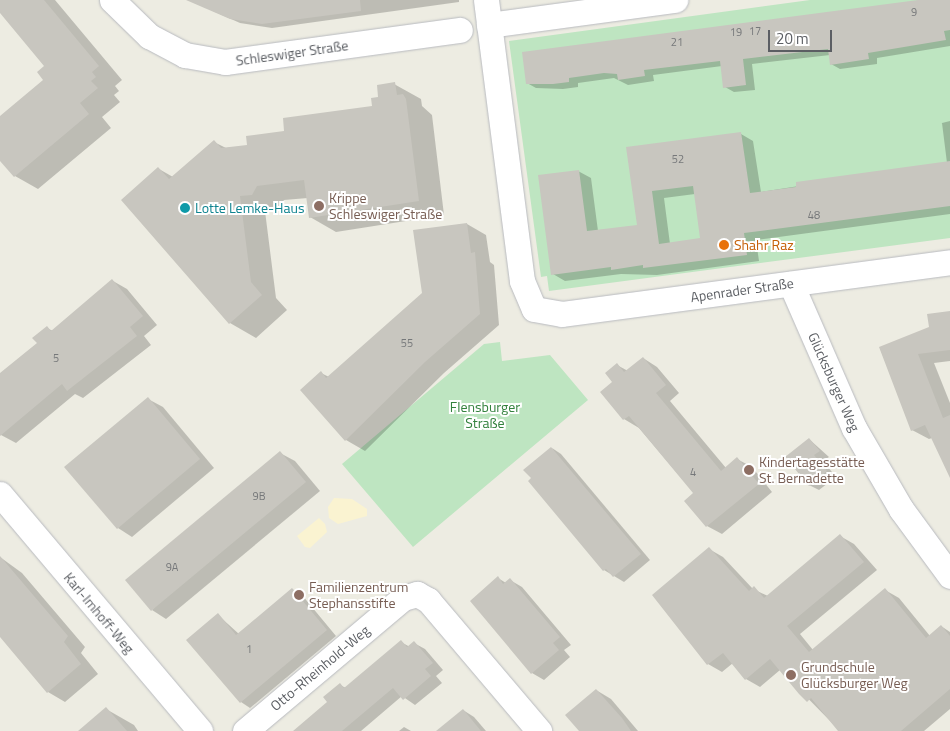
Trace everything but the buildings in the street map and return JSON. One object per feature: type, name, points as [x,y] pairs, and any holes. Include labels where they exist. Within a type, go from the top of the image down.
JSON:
[{"type":"street","name":"Schleswiger Straße","points":[[112,0],[149,36],[184,55],[225,62],[460,30]]},
{"type":"street","points":[[486,0],[489,25],[675,0]]},
{"type":"street","name":"Apenrader Straße","points":[[489,25],[522,281],[534,309],[562,314],[950,262]]},
{"type":"street","name":"Glücksburger Weg","points":[[791,284],[854,428],[901,509],[950,576]]},
{"type":"street","name":"Karl-Imhoff-Weg","points":[[0,494],[200,731]]},
{"type":"street","name":"Otto-Rheinhold-Weg","points":[[246,731],[403,598],[417,594],[428,600],[539,731]]},
{"type":"green space","points":[[810,0],[950,0],[950,238],[549,291],[547,276],[541,277],[509,41]]},
{"type":"green space","name":"Flensburger Straße","points":[[500,342],[502,361],[550,355],[588,400],[413,547],[342,464],[484,344]]},
{"type":"sand","points":[[334,498],[352,499],[367,509],[367,516],[338,524],[329,518],[328,507]]},
{"type":"sand","points":[[319,518],[325,524],[327,532],[310,548],[305,547],[297,536]]},
{"type":"place","name":"Krippe Schleswiger Straße","points":[[319,206]]},
{"type":"place","name":"Lotte Lemke-Haus","points":[[185,208]]},
{"type":"place","name":"Shahr Raz","points":[[724,245]]},
{"type":"place","name":"Kindertagesstätte St. Bernadette","points":[[749,470]]},
{"type":"place","name":"Familienzentrum Stephansstifte","points":[[299,595]]},
{"type":"place","name":"Grundschule Glücksburger Weg","points":[[791,675]]}]
